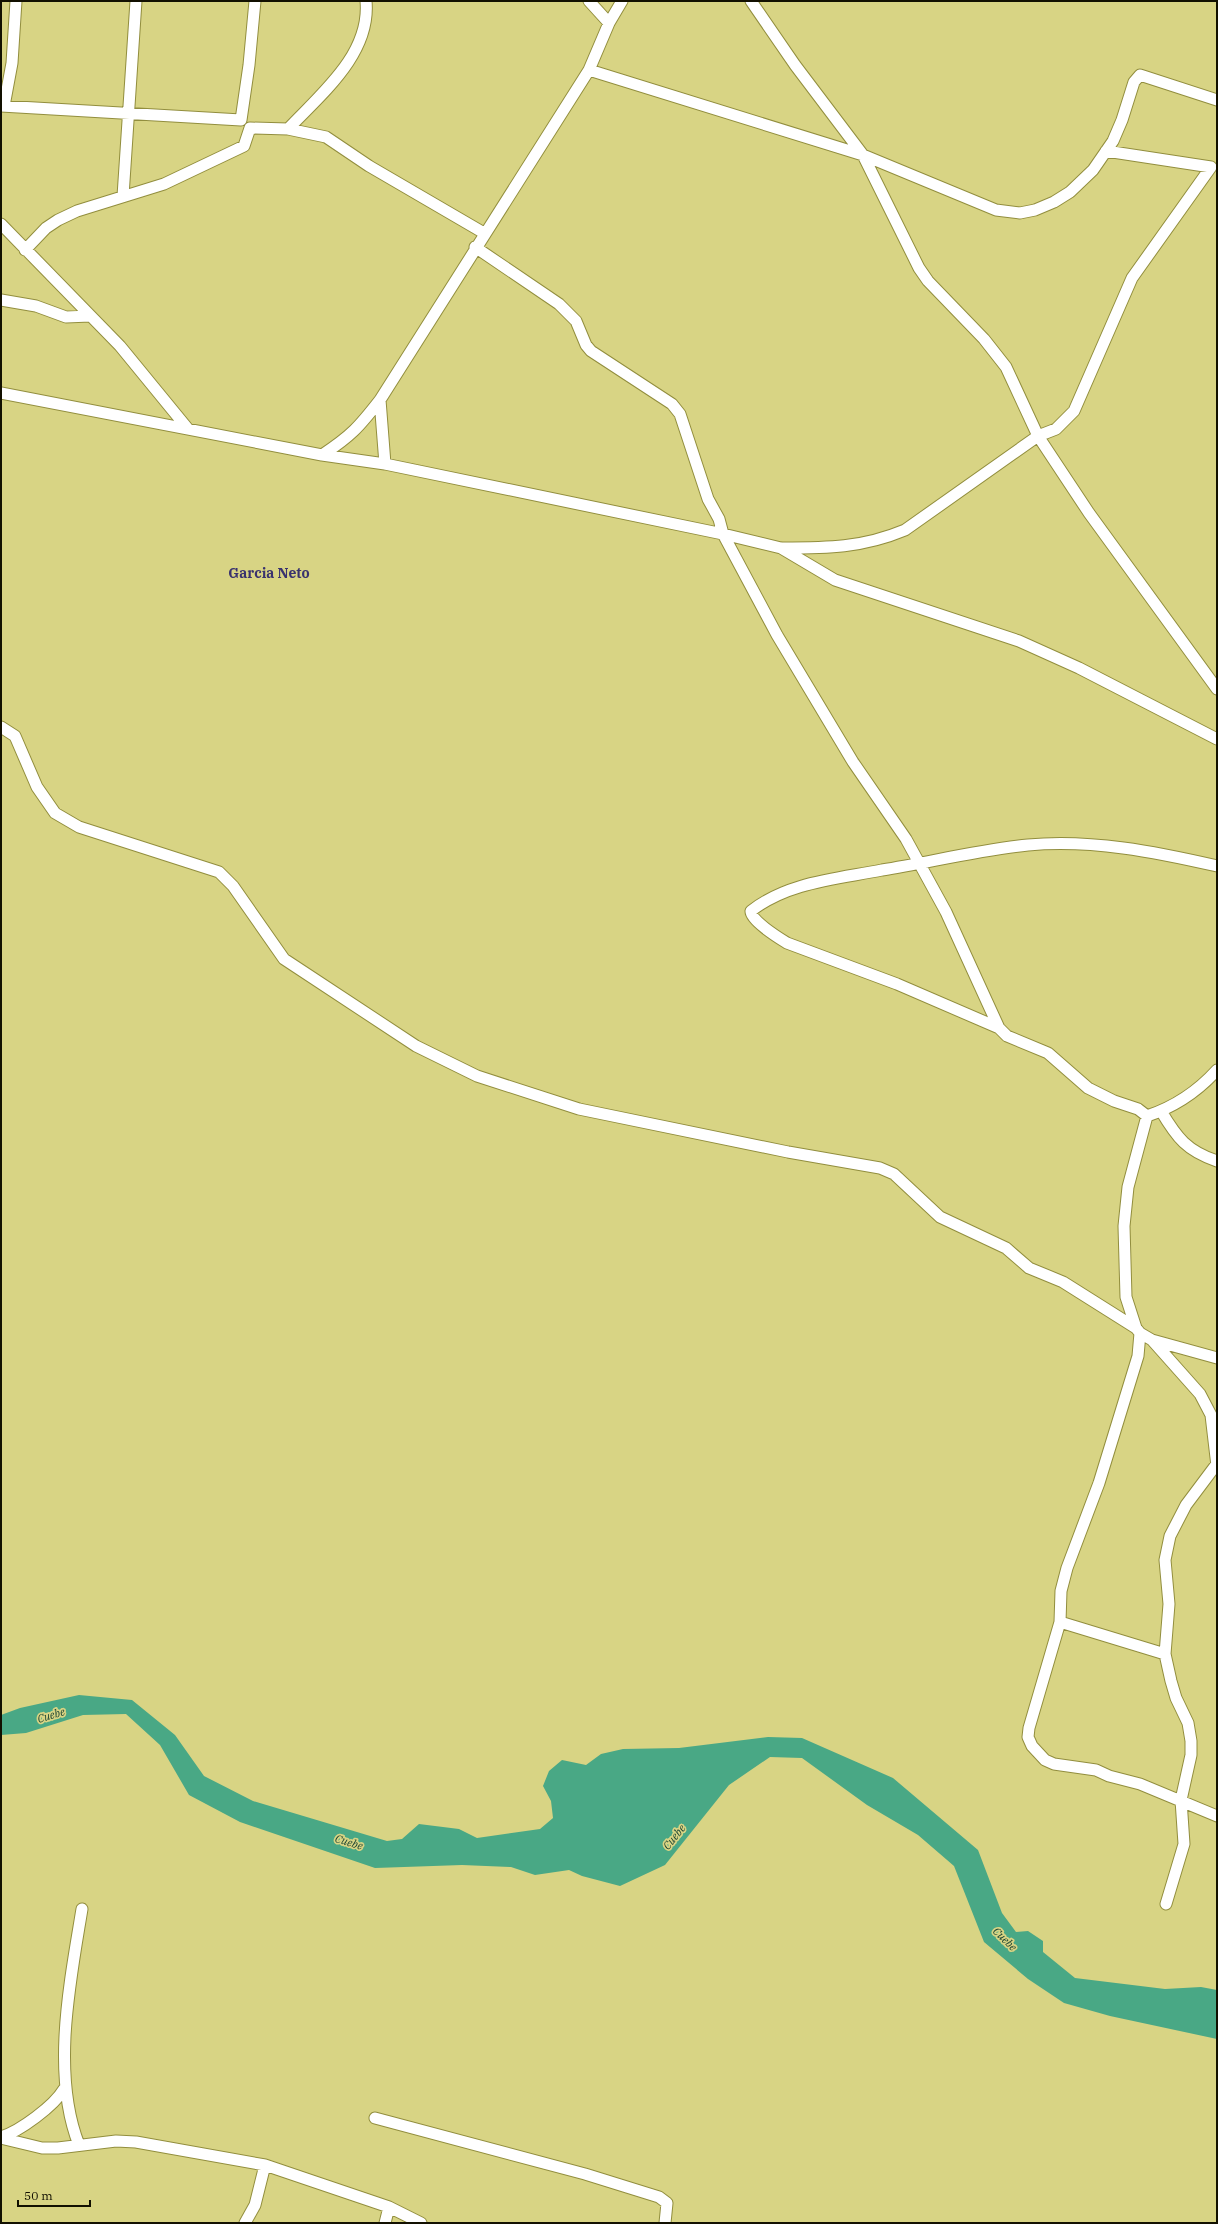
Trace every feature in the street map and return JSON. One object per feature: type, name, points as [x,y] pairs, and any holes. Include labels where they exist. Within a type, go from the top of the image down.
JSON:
[{"type":"street","points":[[16,1],[12,63],[2,106],[241,120],[250,128],[288,129],[326,137],[369,166],[484,233]]},
{"type":"street","points":[[123,196],[136,1]]},
{"type":"street","points":[[241,120],[249,66],[254,1]]},
{"type":"street","points":[[288,129],[339,74],[356,49],[364,26],[366,1]]},
{"type":"street","points":[[589,1],[609,23]]},
{"type":"street","points":[[322,455],[346,440],[357,430],[380,400],[475,247],[589,70],[609,23],[622,1]]},
{"type":"street","points":[[751,1],[795,65],[862,155],[919,268],[928,282],[984,339],[1006,367],[1038,436],[1089,513],[1217,689]]},
{"type":"street","points":[[589,70],[862,155],[996,210],[1020,213],[1035,210],[1054,202],[1070,192],[1093,170],[1106,151],[1122,120],[1134,82],[1140,75],[1217,100]]},
{"type":"street","points":[[25,250],[46,228],[58,220],[123,196],[164,184],[244,146],[250,128]]},
{"type":"street","points":[[1,393],[322,455],[385,464],[723,534],[781,548],[836,548],[881,540],[905,530],[1038,436],[1056,429],[1074,411],[1132,278],[1211,167],[1106,151]]},
{"type":"street","points":[[1,224],[120,346],[188,429]]},
{"type":"street","points":[[475,247],[559,304],[576,321],[586,345],[672,404],[680,414],[688,434],[708,499],[719,519],[723,534],[777,635],[853,762],[906,839],[920,864],[946,912],[999,1028],[1007,1036],[1048,1053],[1088,1088],[1114,1102],[1138,1109],[1147,1116]]},
{"type":"street","points":[[1,300],[36,306],[66,318],[90,316]]},
{"type":"street","points":[[380,400],[385,464]]},
{"type":"street","points":[[781,548],[835,580],[1019,642],[1079,668],[1217,739]]},
{"type":"street","points":[[1,727],[15,736],[37,788],[55,813],[79,827],[219,872],[234,886],[284,959],[416,1046],[477,1076],[579,1109],[788,1152],[880,1168],[894,1174],[940,1217],[1006,1248],[1030,1268],[1063,1282],[1152,1340],[1200,1394],[1211,1415],[1216,1466],[1186,1505],[1170,1536],[1165,1560],[1169,1604],[1165,1654],[1176,1698],[1188,1724],[1191,1742],[1191,1755],[1181,1800],[1184,1844],[1166,1904]]},
{"type":"street","points":[[999,1028],[897,984],[787,943],[774,936],[750,914],[752,910],[779,893],[810,884],[920,864],[969,852],[1029,845],[1067,844],[1103,846],[1217,866]]},
{"type":"street","points":[[1147,1116],[1162,1111],[1201,1087],[1217,1070]]},
{"type":"street","points":[[1162,1111],[1172,1130],[1189,1149],[1217,1161]]},
{"type":"street","points":[[1147,1116],[1128,1187],[1124,1226],[1124,1286],[1128,1307],[1138,1331],[1138,1356],[1099,1483],[1067,1568],[1062,1591],[1060,1622],[1029,1728],[1028,1737],[1032,1746],[1045,1760],[1054,1764],[1096,1770],[1181,1800],[1217,1816]]},
{"type":"street","points":[[1152,1340],[1217,1358]]},
{"type":"street","points":[[1060,1622],[1165,1654]]},
{"type":"street","points":[[79,2145],[72,2127],[64,2089],[69,1984],[82,1909]]},
{"type":"street","points":[[1,2138],[12,2134],[54,2104],[64,2089]]},
{"type":"street","points":[[375,2118],[585,2174],[658,2197],[667,2203],[665,2223]]},
{"type":"street","points":[[1,2138],[42,2148],[58,2148],[116,2141],[136,2142],[265,2165],[389,2208],[422,2223]]},
{"type":"street","points":[[245,2223],[255,2205],[265,2165]]},
{"type":"street","points":[[385,2223],[389,2208]]},
{"type":"water","name":"Cuebe","points":[[79,1695],[132,1700],[175,1735],[204,1776],[253,1801],[387,1841],[402,1839],[419,1824],[459,1829],[477,1838],[540,1829],[553,1818],[551,1801],[543,1786],[549,1771],[562,1760],[586,1765],[601,1754],[623,1749],[679,1748],[768,1737],[802,1738],[893,1778],[978,1850],[1002,1913],[1016,1932],[1028,1931],[1043,1941],[1043,1952],[1075,1978],[1165,1989],[1201,1987],[1217,1990],[1217,2039],[1110,2016],[1064,2003],[1028,1979],[984,1942],[954,1866],[918,1835],[867,1805],[802,1758],[770,1757],[729,1785],[665,1865],[620,1886],[582,1876],[569,1870],[535,1875],[511,1867],[462,1865],[375,1868],[240,1822],[189,1795],[160,1745],[126,1714],[83,1715],[26,1733],[1,1735],[1,1715],[20,1708]]},
{"type":"district","name":"Garcia Neto","points":[[269,573]]}]
